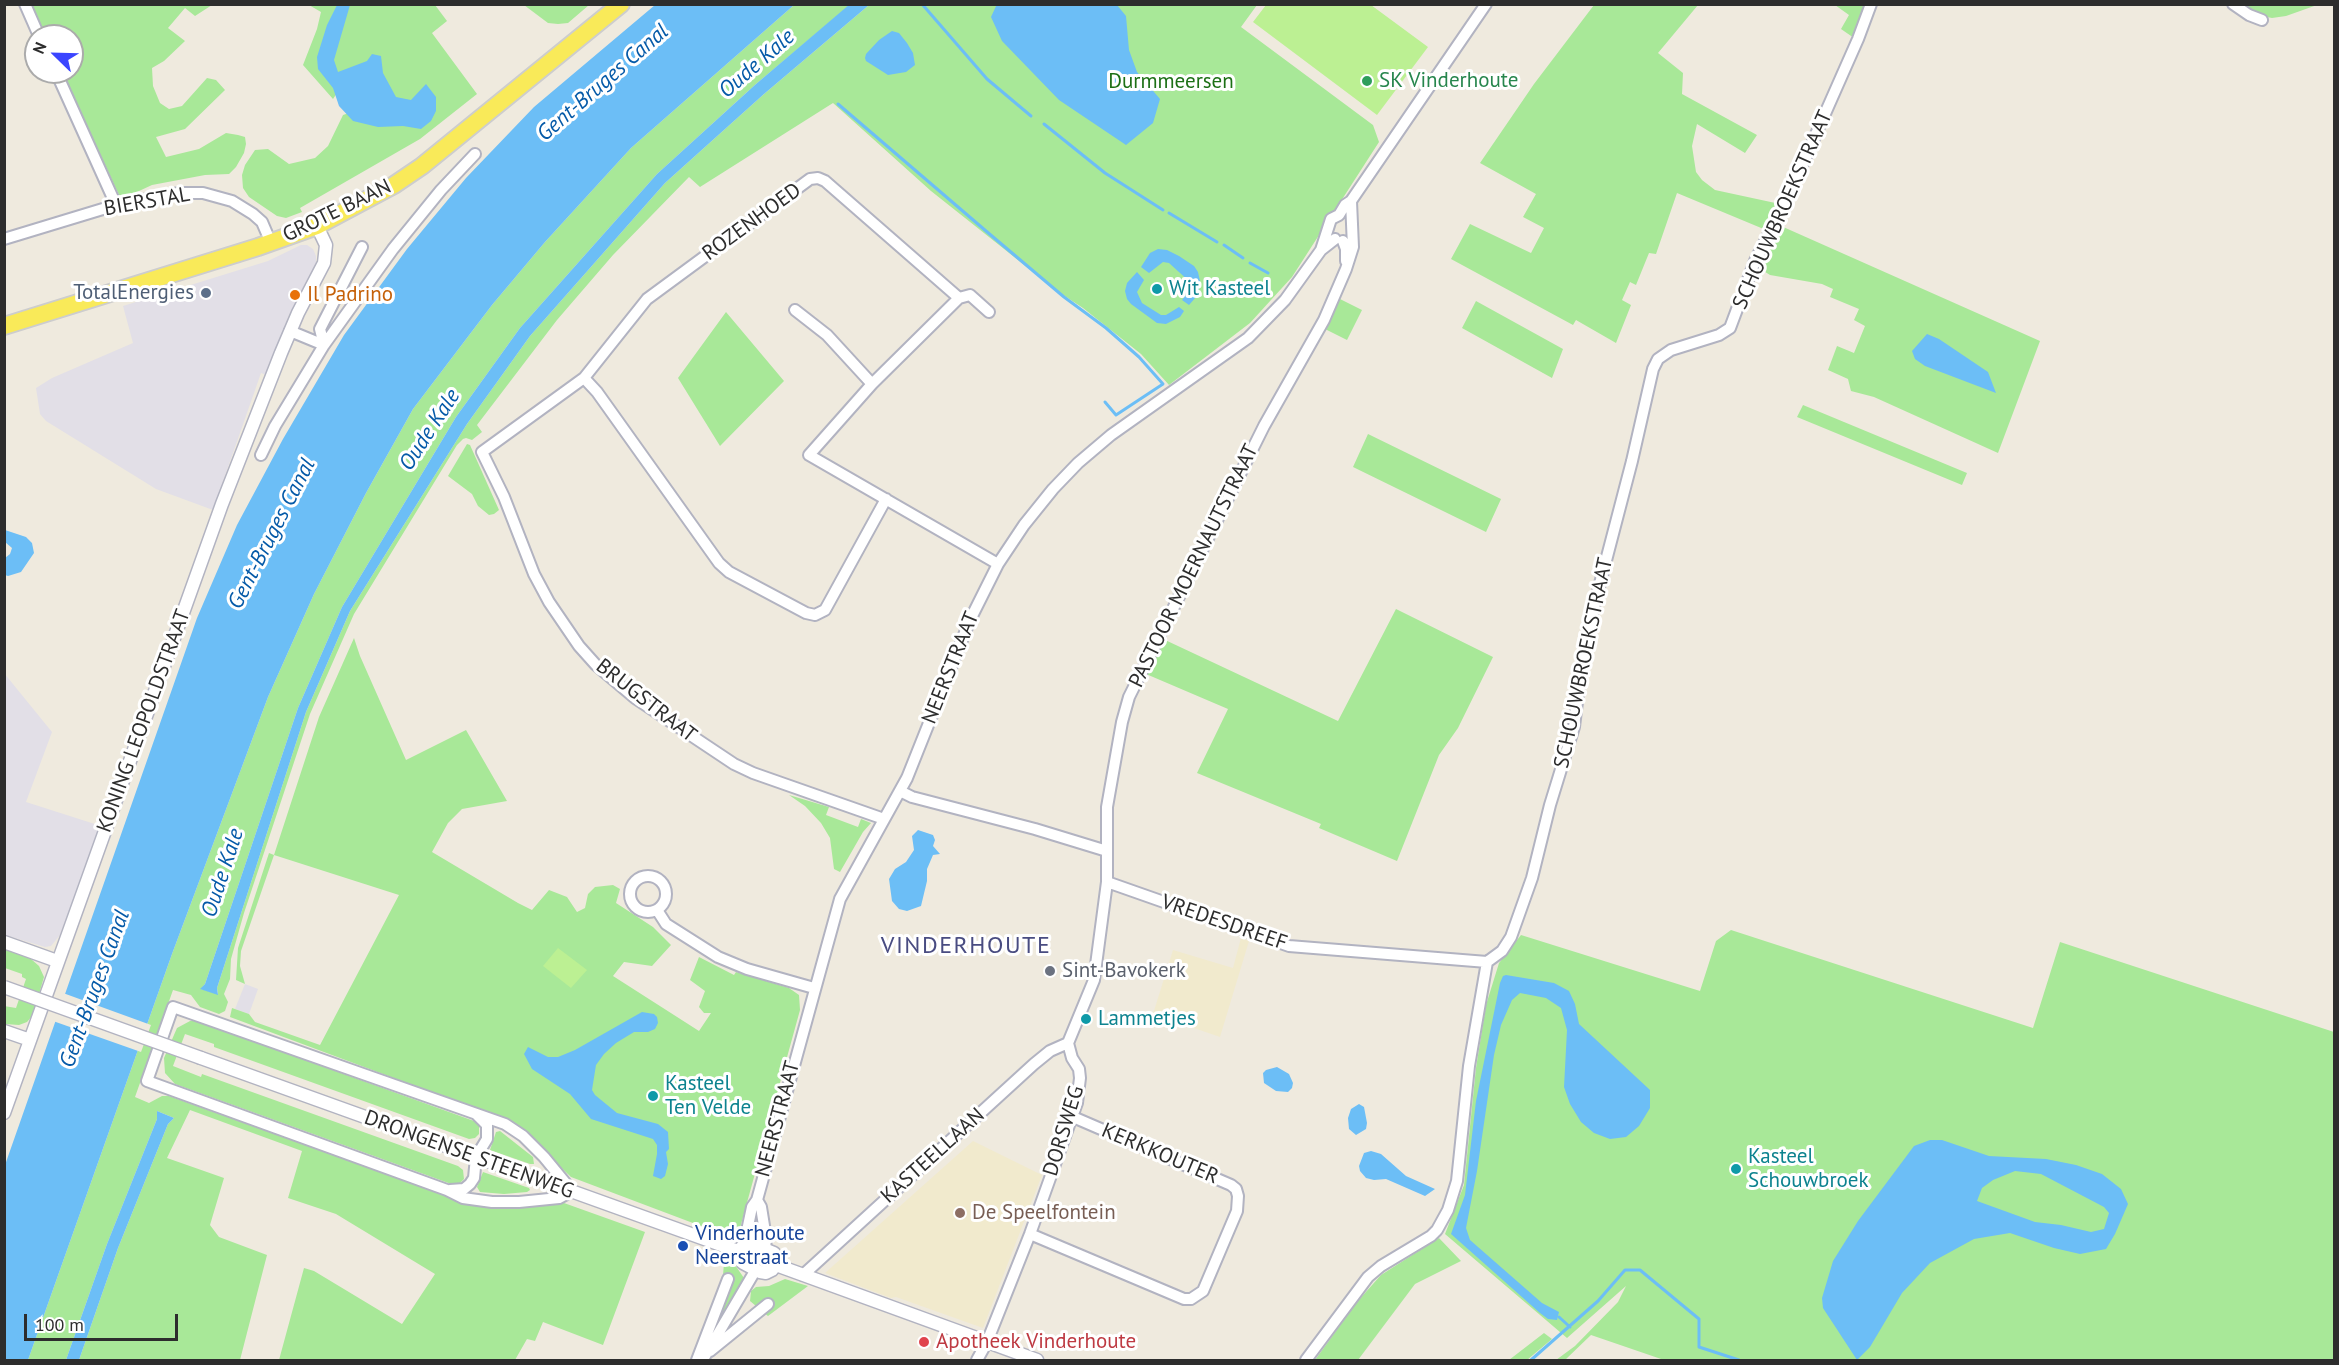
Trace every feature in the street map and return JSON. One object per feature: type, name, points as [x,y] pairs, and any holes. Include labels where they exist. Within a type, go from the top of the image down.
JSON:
[{"type":"main road","name":"GROTE BAAN","points":[[4,326],[271,243],[317,226],[422,166],[621,4]]},
{"type":"street","points":[[25,4],[34,24]]},
{"type":"street","name":"NEERSTRAAT","points":[[1339,237],[1331,219],[1351,201],[1486,4]]},
{"type":"street","name":"SCHOUWBROEKSTRAAT","points":[[1487,962],[1502,951],[1511,937],[1532,878],[1550,805],[1574,726],[1591,618],[1632,461],[1653,369],[1658,359],[1671,350],[1719,335],[1730,328],[1755,261],[1790,194],[1855,47],[1871,4]]},
{"type":"street","points":[[2233,4],[2249,15],[2262,20]]},
{"type":"street","points":[[61,84],[116,205]]},
{"type":"street","points":[[261,455],[275,426],[324,345],[393,249],[441,190],[475,154]]},
{"type":"street","name":"ROZENHOED","points":[[482,452],[584,378],[647,299],[810,179],[825,181],[959,298],[970,295],[989,312]]},
{"type":"street","name":"BIERSTAL","points":[[4,239],[116,205],[178,193],[203,193],[218,195],[253,214],[261,222],[271,243]]},
{"type":"street","name":"NEERSTRAAT","points":[[741,1248],[757,1200],[840,898],[900,791],[970,621],[998,564],[1024,525],[1078,463],[1111,435],[1248,338],[1285,300],[1321,250],[1339,237],[1351,219],[1351,201]]},
{"type":"street","points":[[1339,214],[1345,214],[1351,219]]},
{"type":"street","name":"KONING LEOPOLDSTRAAT","points":[[4,1113],[218,514],[290,331],[324,263],[326,245],[317,226]]},
{"type":"street","name":"PASTOOR MOERNAUTSTRAAT","points":[[1107,882],[1107,807],[1122,722],[1130,697],[1264,426],[1324,320],[1346,269],[1346,249],[1339,237]]},
{"type":"street","points":[[324,345],[320,329],[362,248]]},
{"type":"street","points":[[959,298],[872,384],[809,455],[998,564]]},
{"type":"street","points":[[795,310],[828,335],[872,384]]},
{"type":"street","points":[[290,331],[324,345]]},
{"type":"street","points":[[584,378],[597,392],[719,563],[729,572],[806,613],[815,615],[825,610],[886,499]]},
{"type":"street","name":"BRUGSTRAAT","points":[[482,452],[504,497],[534,573],[549,602],[579,646],[596,665],[635,698],[734,764],[753,773],[884,819]]},
{"type":"street","points":[[900,791],[912,797],[1035,829],[1107,851]]},
{"type":"street","points":[[1068,1043],[1094,980],[1107,882]]},
{"type":"street","name":"VREDESDREEF","points":[[1107,882],[1289,946],[1487,962]]},
{"type":"street","points":[[657,910],[666,924],[718,957],[747,969],[814,988]]},
{"type":"street","points":[[4,942],[57,961]]},
{"type":"street","points":[[1306,1360],[1368,1277],[1381,1266],[1431,1236],[1448,1210],[1457,1181],[1469,1066],[1487,962]]},
{"type":"street","name":"DRONGENSE STEENWEG","points":[[4,987],[572,1191],[741,1248],[765,1249]]},
{"type":"street","points":[[173,1006],[475,1114],[488,1116],[523,1136],[544,1156],[572,1191],[559,1198],[519,1202],[492,1202],[463,1198],[447,1190],[147,1081],[173,1006]]},
{"type":"street","points":[[4,1031],[30,1040]]},
{"type":"street","name":"DORSWEG","points":[[977,1360],[987,1342],[1030,1234],[1073,1117],[1080,1078],[1079,1069],[1072,1058],[1068,1043]]},
{"type":"street","name":"KASTEELLAAN","points":[[803,1275],[1034,1064],[1050,1051],[1068,1043]]},
{"type":"street","points":[[447,1190],[456,1191],[470,1184],[474,1178],[476,1157],[484,1147],[489,1133],[482,1119],[475,1114]]},
{"type":"street","name":"KERKKOUTER","points":[[1030,1234],[1184,1299],[1191,1299],[1203,1292],[1237,1211],[1238,1196],[1236,1189],[1231,1185],[1073,1117]]},
{"type":"street","name":"NEERSTRAAT","points":[[757,1200],[761,1207],[766,1238],[765,1249]]},
{"type":"street","points":[[741,1248],[743,1263],[754,1271],[766,1273],[776,1265],[774,1253],[765,1249]]},
{"type":"street","points":[[776,1265],[1037,1360]]},
{"type":"street","points":[[701,1359],[754,1271]]},
{"type":"street","points":[[701,1359],[728,1279]]},
{"type":"street","points":[[701,1359],[768,1304]]},
{"type":"shaded area","points":[[301,245],[307,245],[313,249],[316,263],[289,315],[266,375],[261,373],[213,510],[156,489],[46,421],[40,414],[36,388],[52,378],[133,343],[123,306],[268,261]]},
{"type":"shaded area","points":[[4,673],[52,732],[26,802],[101,826],[60,935],[51,946],[45,947],[5,935]]},
{"type":"shaded area","points":[[1241,938],[1249,941],[1220,1037],[1153,1014],[1173,950],[1233,968]]},
{"type":"shaded area","points":[[245,984],[258,989],[249,1014],[235,1009]]},
{"type":"shaded area","name":"De Speelfontein","points":[[973,1141],[1042,1175],[983,1328],[896,1297],[891,1298],[825,1273]]},
{"type":"green space","points":[[30,5],[212,5],[195,16],[185,8],[168,28],[185,41],[164,61],[152,68],[153,86],[160,103],[169,109],[182,106],[207,78],[216,80],[225,90],[185,129],[156,137],[166,157],[199,149],[226,133],[245,137],[244,153],[236,167],[229,174],[205,175],[152,185],[126,197],[119,195],[68,84],[84,84],[84,24],[39,24]]},
{"type":"green space","points":[[309,5],[435,5],[447,21],[432,33],[477,94],[420,139],[300,208],[302,212],[286,218],[277,216],[249,197],[243,188],[242,175],[245,165],[255,150],[268,149],[289,164],[315,158],[328,146],[343,115],[349,113],[343,84],[333,99],[303,65],[321,12]]},
{"type":"green space","points":[[524,5],[589,5],[568,23],[558,24],[548,23]]},
{"type":"green space","name":"Durmmeersen","points":[[794,5],[850,5],[756,84],[657,174],[520,328],[456,417],[342,607],[298,708],[205,984],[201,989],[218,994],[217,988],[306,712],[350,611],[467,424],[530,336],[665,183],[764,94],[869,5],[1257,5],[1241,27],[1373,125],[1379,142],[1292,277],[1250,323],[1169,385],[1141,354],[931,191],[833,103],[700,187],[689,177],[613,255],[557,320],[477,425],[482,432],[472,440],[463,439],[457,445],[354,614],[310,714],[244,913],[231,959],[230,979],[224,994],[228,1002],[225,1011],[219,1014],[200,1007],[191,995],[173,990],[135,1097],[149,1103],[162,1096],[169,1096],[461,1201],[498,1206],[564,1203],[645,1232],[603,1345],[543,1322],[535,1341],[527,1339],[515,1360],[279,1360],[304,1268],[314,1271],[402,1324],[435,1274],[336,1214],[288,1198],[302,1151],[190,1110],[167,1158],[224,1178],[210,1225],[219,1237],[267,1255],[240,1360],[79,1360],[118,1248],[168,1124],[174,1118],[157,1111],[157,1119],[107,1244],[66,1360],[28,1360],[172,954],[268,697],[314,594],[366,493],[413,409],[492,305],[545,242],[631,148]]},
{"type":"green space","name":"SK Vinderhoute","points":[[1266,5],[1371,5],[1428,47],[1377,115],[1253,22]]},
{"type":"green space","points":[[1594,5],[1698,5],[1658,53],[1683,73],[1682,94],[1757,135],[1745,153],[1697,124],[1692,146],[1696,172],[1715,190],[1780,204],[1766,230],[1677,193],[1656,254],[1649,253],[1636,285],[1630,282],[1622,300],[1631,305],[1616,343],[1576,320],[1573,325],[1451,259],[1470,224],[1531,253],[1544,228],[1523,217],[1536,194],[1480,163],[1534,84]]},
{"type":"green space","points":[[1835,5],[1867,5],[1854,38],[1841,29],[1849,15]]},
{"type":"green space","points":[[2243,5],[2317,5],[2286,16],[2272,18],[2262,16]]},
{"type":"green space","points":[[1781,226],[2040,341],[1998,453],[1874,397],[1851,391],[1848,379],[1828,370],[1837,346],[1854,353],[1865,326],[1854,320],[1859,309],[1830,297],[1833,289],[1822,284],[1770,275],[1762,270],[1759,265]]},
{"type":"green space","points":[[1338,298],[1362,310],[1347,340],[1325,329]]},
{"type":"green space","points":[[1476,301],[1563,349],[1552,378],[1462,328]]},
{"type":"green space","points":[[726,312],[784,381],[720,446],[678,378]]},
{"type":"green space","points":[[1803,405],[1967,473],[1962,485],[1797,417]]},
{"type":"green space","points":[[1368,434],[1501,499],[1486,532],[1353,467]]},
{"type":"green space","points":[[467,444],[470,445],[499,510],[494,514],[489,515],[478,506],[472,494],[448,476]]},
{"type":"green space","points":[[1396,609],[1493,657],[1458,728],[1439,755],[1397,861],[1319,828],[1321,824],[1197,773],[1228,709],[1146,674],[1163,639],[1338,721]]},
{"type":"green space","points":[[354,638],[406,760],[466,730],[507,801],[462,809],[448,823],[432,852],[532,910],[549,890],[567,897],[577,912],[585,908],[588,894],[595,887],[613,885],[620,889],[616,903],[653,927],[671,945],[652,966],[624,962],[613,976],[699,1031],[711,1013],[704,1013],[699,1007],[705,991],[690,980],[699,957],[734,975],[736,972],[789,988],[799,995],[800,1010],[740,1228],[735,1236],[730,1237],[571,1177],[532,1140],[501,1118],[230,1017],[232,1008],[249,1014],[255,1022],[320,1045],[399,895],[274,855],[319,717]]},
{"type":"green space","points":[[789,795],[829,807],[826,815],[858,827],[861,819],[871,823],[863,832],[840,872],[834,869],[830,838],[821,823],[805,806]]},
{"type":"green space","points":[[269,853],[274,855],[241,951],[240,966],[245,984],[236,980],[238,948]]},
{"type":"green space","points":[[1731,930],[2033,1028],[2060,942],[2334,1032],[2334,1360],[1664,1360],[1591,1335],[1565,1360],[1556,1360],[1575,1346],[1618,1302],[1626,1286],[1567,1338],[1445,1234],[1464,1185],[1476,1068],[1486,1005],[1499,963],[1521,935],[1700,991],[1716,941]]},
{"type":"green space","points":[[558,948],[587,970],[571,988],[543,966]]},
{"type":"green space","points":[[5,949],[31,959],[39,966],[44,977],[33,1015],[27,1022],[19,1025],[5,1024],[4,1006],[16,1008],[26,979],[22,977],[22,974],[5,968]]},
{"type":"green space","points":[[190,1021],[197,1021],[474,1121],[479,1125],[479,1134],[469,1139],[214,1047],[214,1044],[185,1034],[173,1066],[201,1077],[202,1074],[458,1166],[463,1170],[464,1179],[454,1185],[175,1084],[165,1073],[164,1058],[177,1028]]},
{"type":"green space","points":[[500,1131],[533,1157],[534,1164],[490,1150],[496,1132]]},
{"type":"green space","points":[[483,1172],[530,1190],[504,1194],[480,1192],[477,1187]]},
{"type":"green space","points":[[1439,1238],[1461,1261],[1415,1284],[1358,1360],[1315,1360],[1357,1302],[1381,1275]]},
{"type":"green space","points":[[724,1263],[735,1265],[744,1278],[716,1331],[714,1330],[734,1281],[723,1275]]},
{"type":"green space","points":[[785,1279],[808,1286],[768,1316],[750,1301],[751,1291],[756,1287],[769,1286]]},
{"type":"green space","points":[[1544,1333],[1552,1339],[1527,1360],[1509,1360]]},
{"type":"water","points":[[850,4],[869,5],[764,94],[665,183],[530,336],[467,424],[350,611],[306,712],[217,988],[218,995],[200,989],[205,984],[298,708],[342,607],[456,417],[520,328],[657,174],[756,84]]},
{"type":"water","points":[[997,4],[1117,5],[1126,16],[1129,50],[1137,72],[1160,99],[1153,123],[1126,145],[1059,100],[1002,41],[991,17]]},
{"type":"water","points":[[337,5],[350,5],[334,60],[338,72],[367,61],[372,54],[381,56],[383,73],[396,97],[411,100],[426,84],[436,97],[436,111],[431,121],[421,129],[403,126],[378,127],[353,121],[339,106],[333,88],[318,69],[317,57],[327,25]]},
{"type":"water","name":"Gent-Bruges Canal","points":[[655,5],[794,5],[631,148],[545,242],[492,305],[413,409],[366,493],[314,594],[268,697],[172,954],[28,1360],[5,1360],[5,1165],[197,618],[237,525],[283,439],[344,335],[407,249],[466,178],[534,107]]},
{"type":"water","points":[[892,31],[899,33],[907,43],[913,53],[915,65],[906,72],[888,75],[866,61],[865,58],[879,40]]},
{"type":"water","points":[[1158,249],[1167,250],[1179,256],[1194,266],[1198,272],[1199,289],[1189,305],[1182,300],[1189,291],[1190,282],[1169,263],[1163,262],[1149,273],[1141,267],[1150,253]]},
{"type":"water","points":[[1137,272],[1144,280],[1137,292],[1142,303],[1161,315],[1166,315],[1179,307],[1184,311],[1180,317],[1166,324],[1157,323],[1131,304],[1125,291],[1127,283]]},
{"type":"water","points":[[1927,334],[1939,339],[1988,372],[1996,393],[1925,366],[1915,359],[1912,351]]},
{"type":"water","points":[[5,530],[26,537],[32,543],[34,553],[21,572],[8,576],[5,575],[5,558],[10,554],[12,548],[5,542]]},
{"type":"water","points":[[918,830],[933,835],[935,840],[933,846],[940,854],[933,855],[927,869],[927,881],[921,906],[907,911],[899,909],[892,901],[889,879],[895,869],[906,862],[914,850],[912,836]]},
{"type":"water","points":[[1506,975],[1554,983],[1569,991],[1575,1004],[1579,1024],[1650,1090],[1650,1108],[1639,1126],[1626,1137],[1610,1139],[1594,1133],[1581,1122],[1570,1104],[1564,1087],[1567,1030],[1561,1008],[1546,998],[1520,993],[1512,1000],[1501,1025],[1494,1055],[1466,1228],[1470,1240],[1542,1303],[1559,1312],[1557,1320],[1548,1319],[1540,1313],[1451,1234],[1465,1195],[1476,1101],[1500,983]]},
{"type":"water","points":[[642,1012],[654,1014],[657,1017],[658,1023],[655,1029],[648,1032],[634,1032],[604,1054],[596,1065],[592,1090],[617,1113],[658,1124],[668,1132],[669,1149],[666,1152],[668,1164],[665,1176],[661,1179],[653,1176],[657,1145],[653,1139],[591,1119],[570,1094],[532,1069],[524,1054],[528,1047],[548,1057],[558,1057],[575,1050]]},
{"type":"water","points":[[1277,1067],[1289,1074],[1293,1083],[1288,1092],[1276,1091],[1264,1083],[1263,1073]]},
{"type":"water","points":[[1359,1104],[1364,1107],[1367,1123],[1366,1129],[1356,1135],[1349,1129],[1348,1118],[1351,1109]]},
{"type":"water","points":[[157,1111],[174,1118],[168,1124],[118,1248],[79,1360],[66,1360],[107,1244],[157,1119]]},
{"type":"water","points":[[1930,1140],[1942,1140],[1989,1156],[2046,1159],[2076,1165],[2102,1174],[2121,1189],[2128,1204],[2106,1249],[2080,1254],[2010,1233],[1974,1239],[1930,1263],[1902,1293],[1870,1347],[1857,1360],[1823,1308],[1822,1298],[1833,1261],[1858,1221],[1914,1146]],"holes":[[[2015,1171],[2041,1174],[2104,1207],[2109,1213],[2104,1229],[2091,1232],[2035,1222],[1977,1201],[1982,1188],[1993,1180]]]},
{"type":"water","points":[[1371,1151],[1381,1154],[1406,1176],[1435,1189],[1425,1196],[1386,1179],[1366,1178],[1359,1166],[1364,1153]]},
{"type":"pier","points":[[63,993],[151,1025],[141,1052],[53,1021]]},
{"type":"waterway","points":[[922,4],[987,79],[1031,116]]},
{"type":"waterway","points":[[838,104],[1064,297],[1106,328],[1139,357],[1163,384],[1116,415],[1105,402]]},
{"type":"waterway","points":[[1044,124],[1105,173],[1163,210]]},
{"type":"waterway","points":[[1169,213],[1217,242]]},
{"type":"waterway","points":[[1224,245],[1243,258]]},
{"type":"waterway","points":[[1250,263],[1268,273]]},
{"type":"waterway","points":[[1531,1360],[1598,1301],[1625,1270],[1640,1270],[1699,1319],[1699,1347],[1739,1360]]},
{"type":"waterway","points":[[1559,1317],[1570,1327]]},
{"type":"place","name":"SK Vinderhoute","points":[[1367,81]]},
{"type":"place","name":"Wit Kasteel","points":[[1157,289]]},
{"type":"place","name":"TotalEnergies","points":[[206,293]]},
{"type":"place","name":"Il Padrino","points":[[295,295]]},
{"type":"place","name":"Sint-Bavokerk","points":[[1050,971]]},
{"type":"place","name":"Lammetjes","points":[[1086,1019]]},
{"type":"place","name":"Kasteel Ten Velde","points":[[653,1096]]},
{"type":"place","name":"Kasteel Schouwbroek","points":[[1736,1169]]},
{"type":"place","name":"De Speelfontein","points":[[960,1213]]},
{"type":"place","name":"Vinderhoute Neerstraat","points":[[683,1246]]},
{"type":"place","name":"Apotheek Vinderhoute","points":[[924,1342]]},
{"type":"district","name":"VINDERHOUTE","points":[[966,946]]},
{"type":"water label","name":"Oude Kale","points":[[757,64]]},
{"type":"water label","name":"Oude Kale","points":[[430,430]]},
{"type":"water label","name":"Oude Kale","points":[[223,873]]}]
